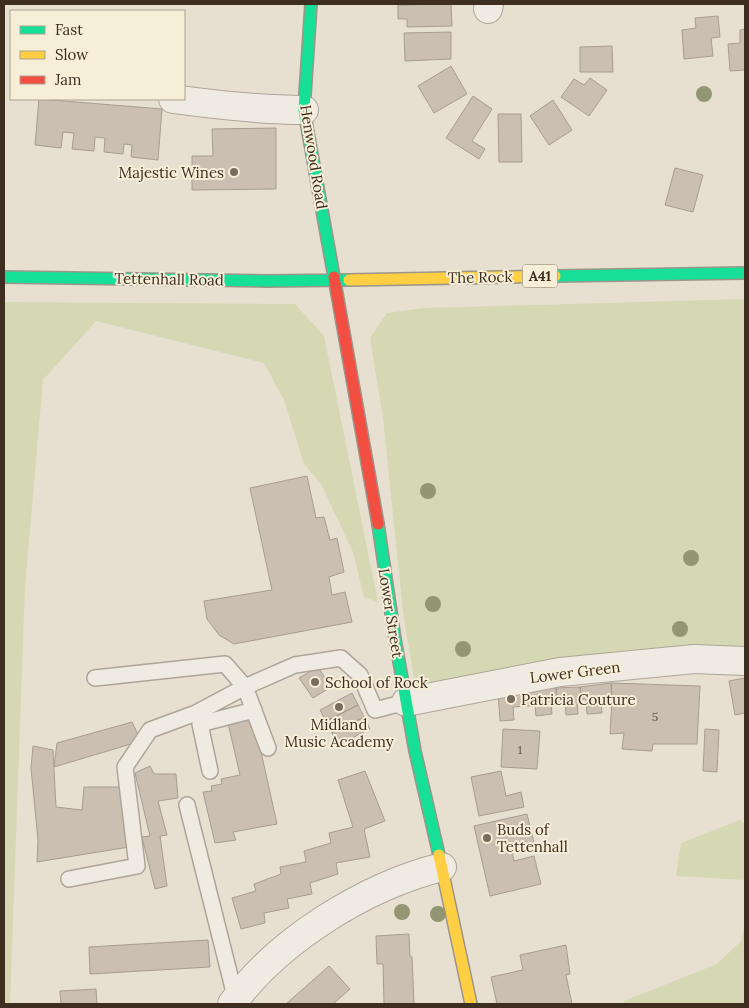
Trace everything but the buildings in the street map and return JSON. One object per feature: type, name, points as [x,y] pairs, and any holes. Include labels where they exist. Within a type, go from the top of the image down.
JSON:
[{"type":"main road","name":"Henwood Road","points":[[311,4],[304,110],[334,279]]},
{"type":"main road","name":"The Rock","points":[[334,279],[745,273]]},
{"type":"main road","name":"Tettenhall Road","points":[[4,277],[267,281],[334,279]]},
{"type":"main road","name":"Lower Street","points":[[334,279],[372,484],[395,639],[415,751],[471,1004]]},
{"type":"street","points":[[181,100],[224,106],[304,110]]},
{"type":"street","name":"Lower Green","points":[[406,702],[560,672],[694,659],[745,661]]},
{"type":"street","points":[[234,1002],[253,979],[316,924],[356,900],[384,887],[416,874],[442,867]]},
{"type":"lane","points":[[68,879],[137,866],[125,768],[150,730],[196,713],[245,687],[295,665],[341,658],[360,675],[375,710],[406,702]]},
{"type":"lane","points":[[95,678],[225,664],[245,687],[268,748]]},
{"type":"lane","points":[[210,771],[200,724],[254,710]]},
{"type":"lane","points":[[187,805],[234,1002]]},
{"type":"green space","points":[[745,299],[745,654],[417,696],[403,612],[383,418],[370,338],[387,313],[424,308]]},
{"type":"green space","points":[[4,302],[295,304],[324,336],[378,602],[364,597],[353,552],[321,484],[304,464],[284,400],[264,363],[96,321],[43,380],[25,587],[10,1004],[4,1004]]},
{"type":"green space","points":[[740,820],[745,824],[745,880],[676,876],[681,843]]},
{"type":"green space","points":[[745,923],[745,1004],[624,1004],[624,1001],[717,964],[741,941]]},
{"type":"traffic: fast","points":[[311,4],[304,110],[334,277]]},
{"type":"traffic: fast","points":[[555,276],[745,273]]},
{"type":"traffic: fast","points":[[4,277],[267,281],[349,280]]},
{"type":"traffic: fast","points":[[378,524],[395,639],[415,751],[439,855]]},
{"type":"traffic: slow","points":[[349,280],[555,276]]},
{"type":"traffic: slow","points":[[439,855],[471,1004]]},
{"type":"traffic: jam","points":[[334,277],[378,524]]},
{"type":"place","name":"Majestic Wines","points":[[234,172]]},
{"type":"place","name":"School of Rock","points":[[315,682]]},
{"type":"place","name":"Patricia Couture","points":[[511,699]]},
{"type":"place","name":"Midland Music Academy","points":[[339,707]]},
{"type":"place","name":"Buds of Tettenhall","points":[[487,838]]}]
